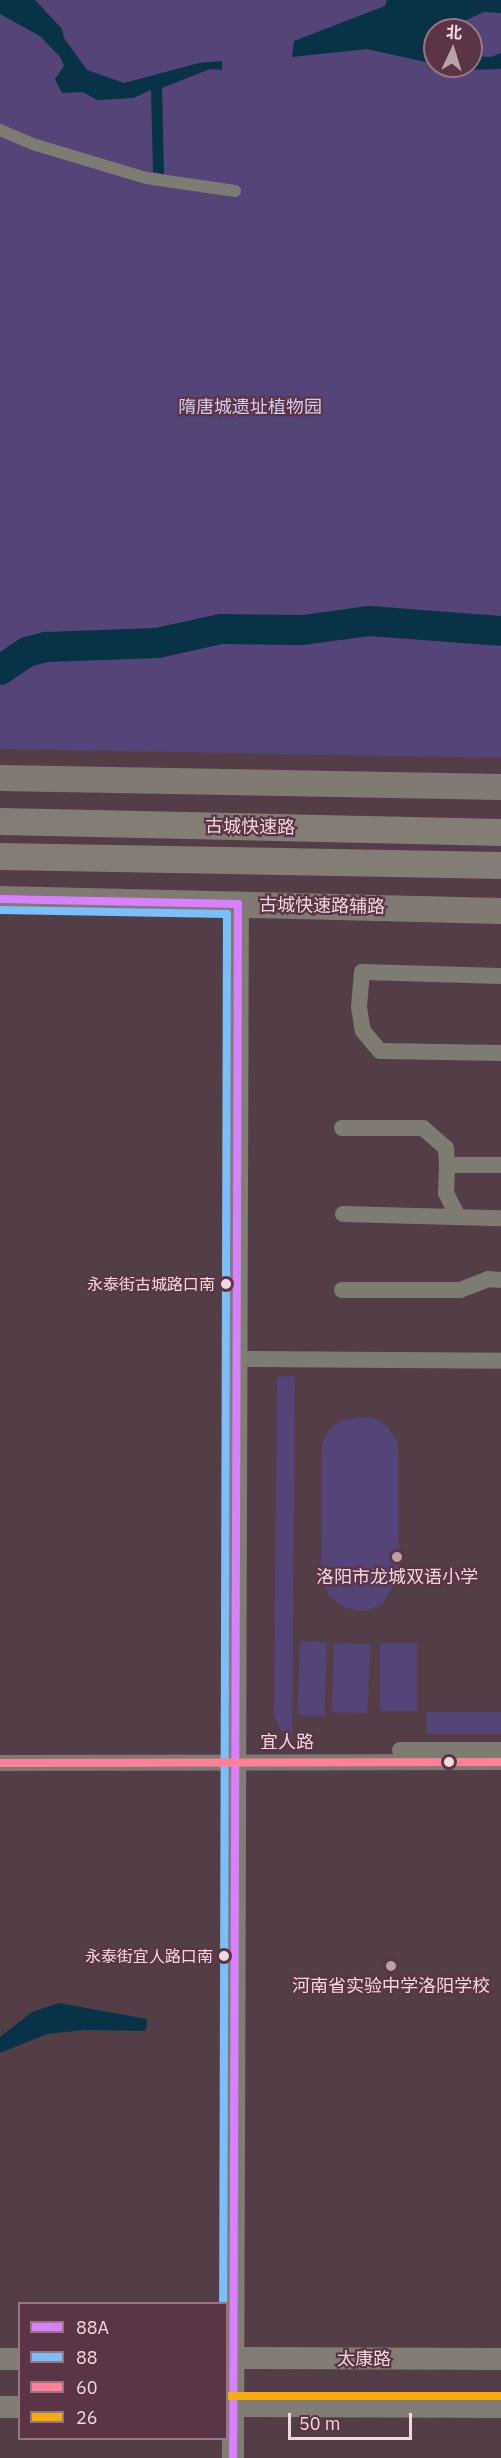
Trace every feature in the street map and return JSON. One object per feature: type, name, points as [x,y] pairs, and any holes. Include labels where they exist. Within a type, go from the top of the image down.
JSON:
[{"type":"highway","name":"古城快速路","points":[[0,822],[501,832]]},
{"type":"highway","name":"古城快速路","points":[[0,856],[501,865]]},
{"type":"main road","points":[[0,778],[501,787]]},
{"type":"main road","name":"古城快速路辅路","points":[[0,899],[501,911]]},
{"type":"main road","points":[[233,2458],[236,2406],[241,1756],[242,904]]},
{"type":"main road","name":"太康路","points":[[235,2358],[501,2359]]},
{"type":"main road","points":[[0,2359],[18,2359]]},
{"type":"main road","points":[[236,2406],[501,2407]]},
{"type":"main road","points":[[236,2406],[247,2458]]},
{"type":"main road","points":[[0,2407],[18,2407]]},
{"type":"street","points":[[0,129],[36,145],[146,178],[235,191]]},
{"type":"street","points":[[501,976],[362,972],[358,1007],[363,1031],[380,1051],[501,1053]]},
{"type":"street","points":[[342,1128],[423,1128],[446,1148],[446,1193],[458,1217]]},
{"type":"street","points":[[447,1166],[501,1164]]},
{"type":"street","points":[[343,1214],[501,1218]]},
{"type":"street","points":[[342,1290],[460,1290],[488,1279],[501,1280]]},
{"type":"street","points":[[242,1359],[501,1361]]},
{"type":"street","name":"宜人路","points":[[0,1763],[501,1750]]},
{"type":"street","name":"宜人路","points":[[0,1752],[501,1762]]},
{"type":"green space","name":"隋唐城遗址植物园","points":[[0,0],[501,0],[501,758],[0,749]]},
{"type":"green space","points":[[295,1376],[292,1738],[280,1729],[274,1715],[277,1377]]},
{"type":"green space","points":[[359,1417],[374,1418],[387,1426],[398,1443],[399,1575],[383,1604],[366,1611],[345,1608],[329,1596],[321,1578],[322,1443],[330,1428],[343,1420]]},
{"type":"green space","points":[[300,1641],[327,1642],[324,1716],[297,1715]]},
{"type":"green space","points":[[334,1643],[370,1644],[368,1713],[332,1712]]},
{"type":"green space","points":[[380,1643],[417,1643],[417,1711],[380,1711]]},
{"type":"green space","points":[[427,1712],[501,1712],[501,1734],[427,1734]]},
{"type":"water","points":[[0,0],[35,0],[62,29],[64,38],[87,70],[124,83],[199,63],[222,61],[222,70],[210,69],[162,88],[164,174],[153,172],[151,90],[133,98],[97,100],[83,92],[62,93],[55,79],[64,66],[61,58],[40,36],[0,14]]},
{"type":"water","points":[[387,0],[501,0],[501,13],[484,12],[471,18],[423,18],[423,61],[367,49],[292,57],[294,41],[385,6]]},
{"type":"water","points":[[501,53],[501,69],[483,69],[483,57],[491,57]]},
{"type":"water","points":[[59,2003],[147,2019],[146,2031],[84,2030],[47,2034],[0,2053],[0,2037],[32,2012]]},
{"type":"waterway","points":[[0,670],[27,652],[46,647],[157,643],[221,629],[303,630],[369,621],[501,631]]},
{"type":"transit line","name":"88A","points":[[0,899],[238,904],[233,2458]]},
{"type":"transit line","name":"88","points":[[0,910],[227,914],[223,2302]]},
{"type":"transit line","name":"60","points":[[0,1763],[501,1762]]},
{"type":"transit line","name":"26","points":[[228,2396],[501,2396]]},
{"type":"place","name":"永泰街古城路口南","points":[[226,1284]]},
{"type":"place","name":"洛阳市龙城双语小学","points":[[397,1557]]},
{"type":"place","name":"永泰街宜人路口南","points":[[224,1956]]},
{"type":"place","name":"河南省实验中学洛阳学校","points":[[391,1966]]}]
